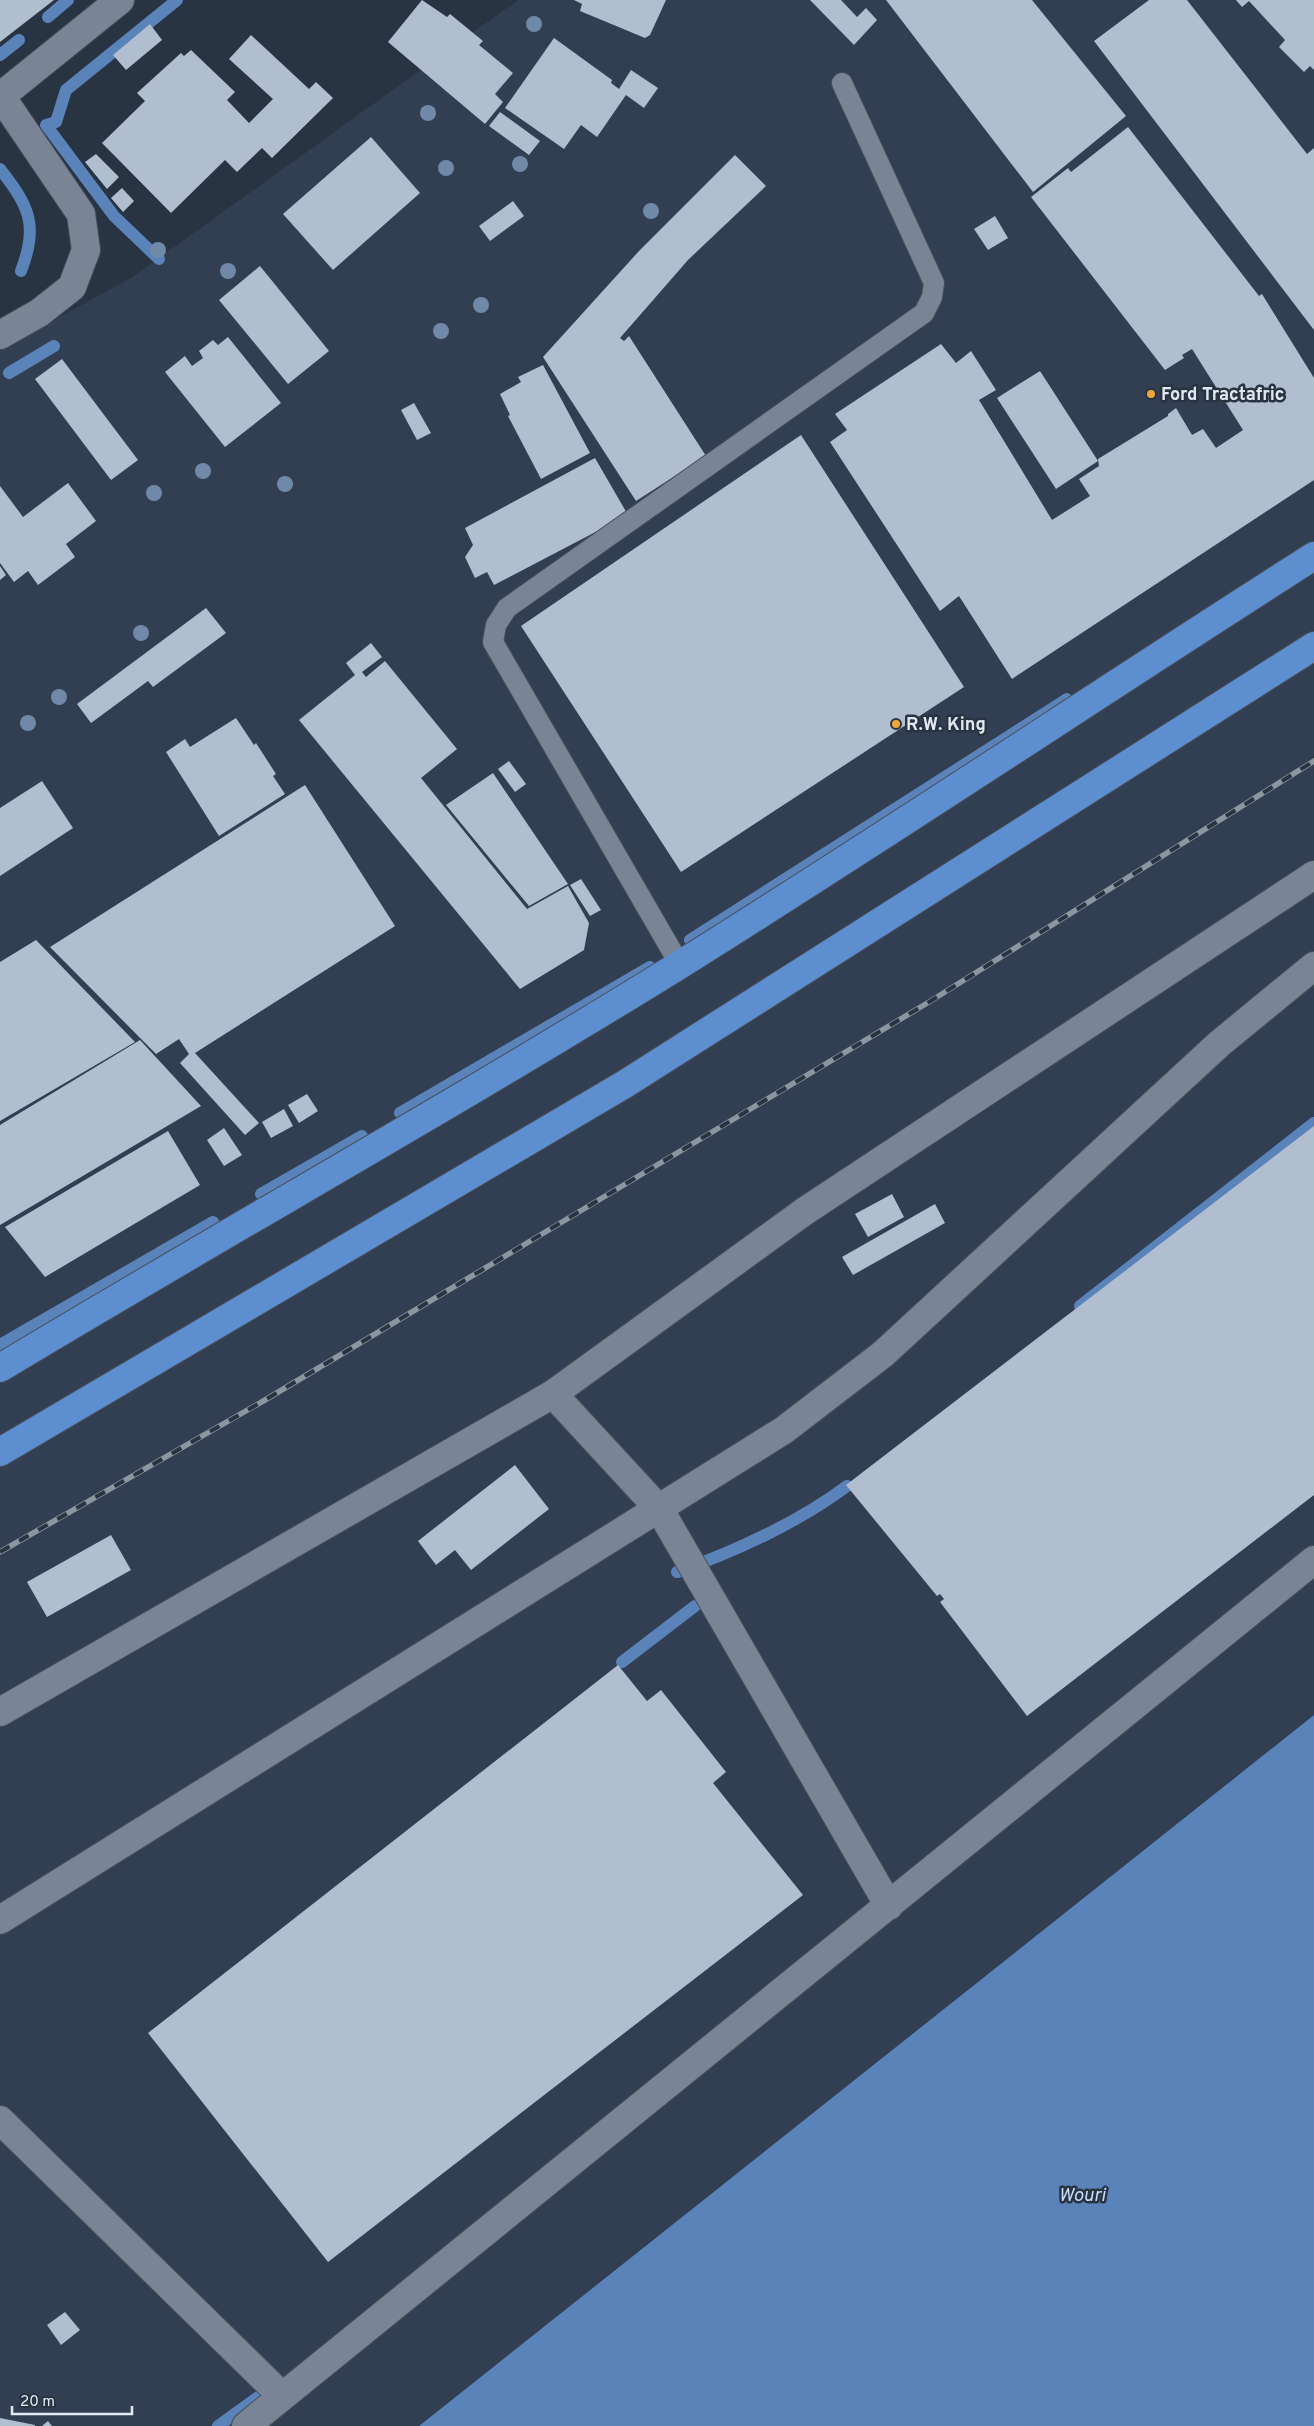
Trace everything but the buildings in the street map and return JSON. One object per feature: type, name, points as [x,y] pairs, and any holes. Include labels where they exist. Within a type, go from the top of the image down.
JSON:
[{"type":"highway","points":[[0,1368],[153,1276],[487,1082],[680,964],[916,815],[1112,685],[1314,556]]},
{"type":"highway","points":[[0,1452],[625,1084],[1314,646]]},
{"type":"street","points":[[0,335],[39,313],[72,287],[86,250],[81,214],[1,96],[120,0]]},
{"type":"street","points":[[0,1712],[553,1394],[805,1211],[1314,875]]},
{"type":"street","points":[[0,1920],[660,1510],[784,1430],[883,1354],[1219,1044],[1314,966]]},
{"type":"street","points":[[553,1394],[660,1510],[888,1906]]},
{"type":"street","points":[[246,2426],[1314,1560]]},
{"type":"street","points":[[0,2120],[282,2396]]},
{"type":"lane","points":[[680,964],[493,642],[496,625],[507,608],[924,313],[932,297],[934,283],[842,84]]},
{"type":"shaded area","points":[[518,0],[1314,0],[1314,1715],[419,2426],[0,2426],[0,349],[131,278]]},
{"type":"water","name":"Wouri","points":[[1314,1715],[1314,2426],[419,2426]]},
{"type":"waterway","points":[[48,17],[68,0]]},
{"type":"waterway","points":[[159,259],[114,216],[46,125],[56,122],[66,90],[177,0]]},
{"type":"waterway","points":[[0,55],[19,40]]},
{"type":"waterway","points":[[0,169],[18,194],[28,217],[30,228],[29,241],[21,271]]},
{"type":"waterway","points":[[9,373],[54,346]]},
{"type":"waterway","points":[[690,940],[1067,699]]},
{"type":"waterway","points":[[400,1113],[650,967]]},
{"type":"waterway","points":[[1080,1306],[1314,1123]]},
{"type":"waterway","points":[[261,1194],[362,1136]]},
{"type":"waterway","points":[[0,1345],[213,1222]]},
{"type":"waterway","points":[[677,1572],[721,1555],[787,1524],[847,1486]]},
{"type":"waterway","points":[[622,1662],[695,1606]]},
{"type":"waterway","points":[[218,2426],[275,2385]]},
{"type":"railway","points":[[0,1552],[265,1400],[929,1002],[1314,761]]},
{"type":"place","name":"Ford Tractafric","points":[[1151,394]]},
{"type":"place","name":"R.W. King","points":[[896,724]]}]
